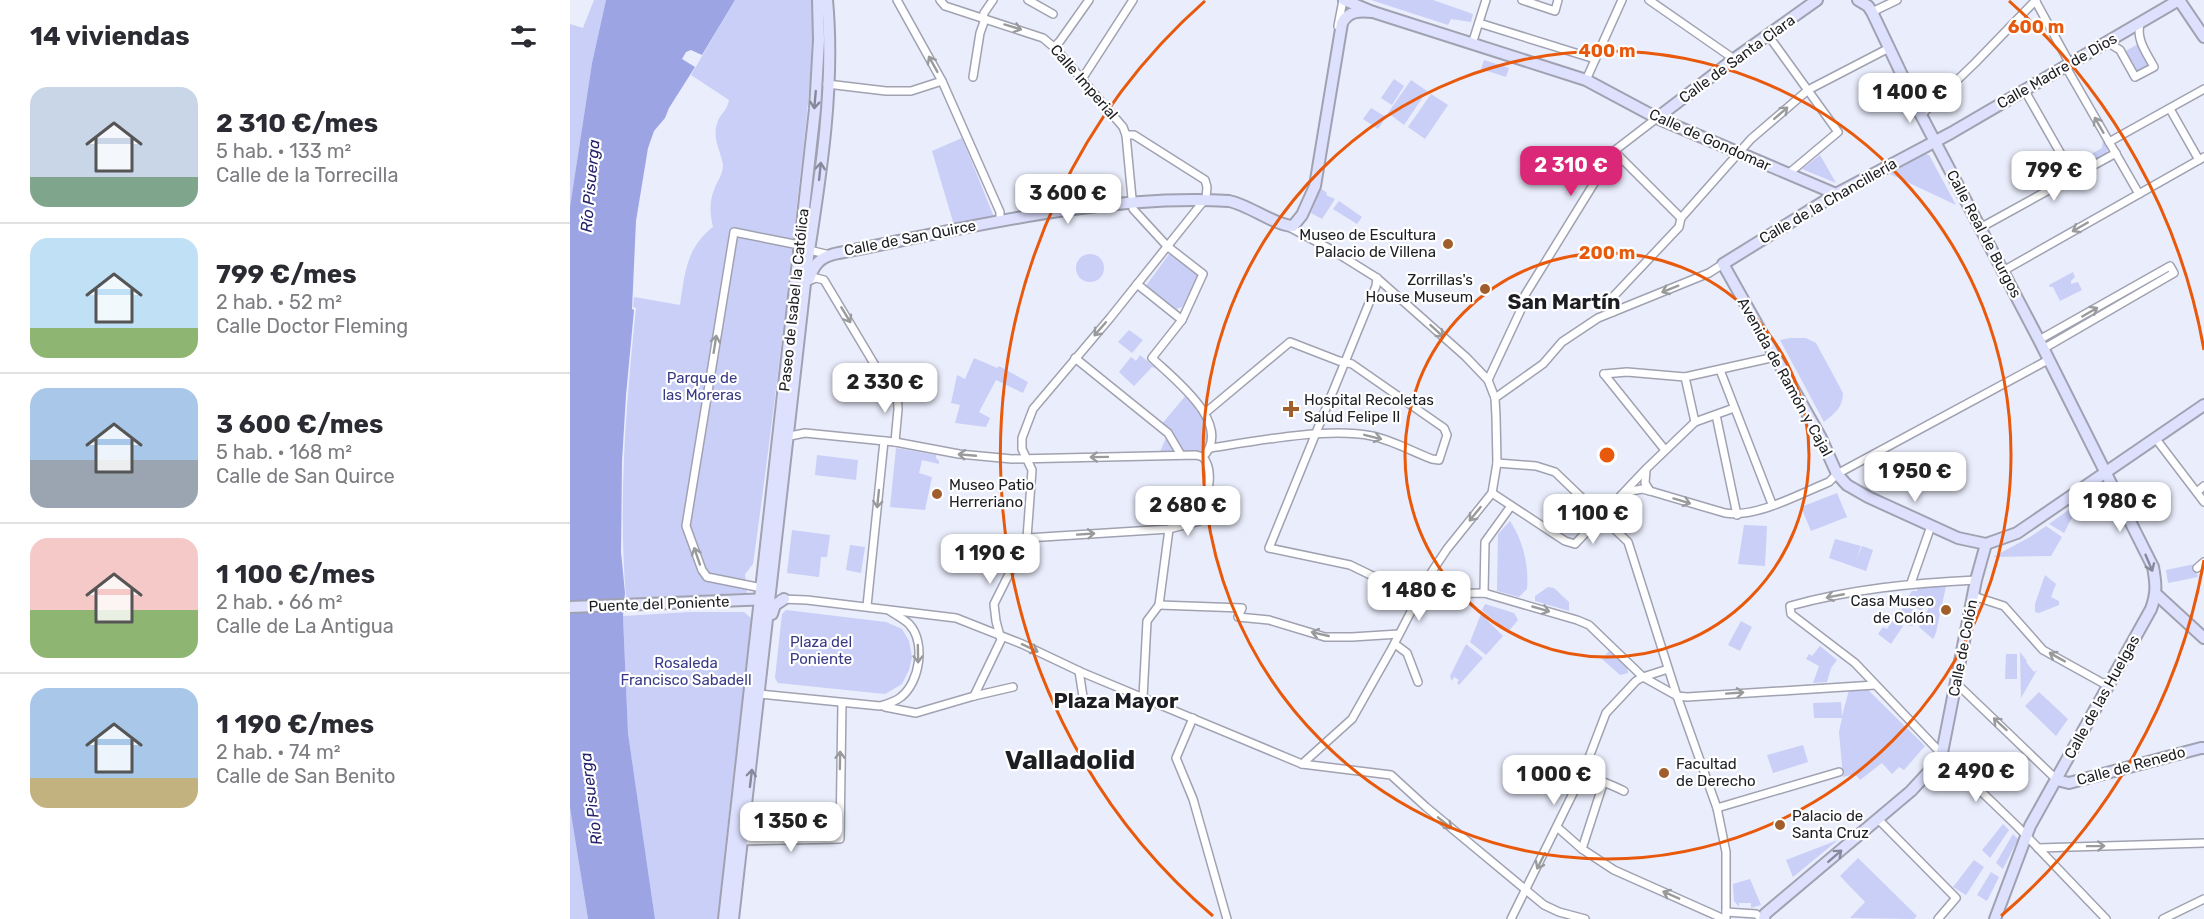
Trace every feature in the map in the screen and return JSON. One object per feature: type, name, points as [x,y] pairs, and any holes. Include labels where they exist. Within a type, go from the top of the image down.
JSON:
[{"type":"main road","name":"Paseo de Isabel la Católica","points":[[769,628],[764,596],[778,441],[804,248],[818,77],[820,23],[818,0]]},
{"type":"main road","name":"Paseo de Isabel la Católica","points":[[724,919],[759,613],[764,596],[789,436],[807,285],[804,248],[819,181],[827,84],[827,0]]},
{"type":"main road","name":"Calle de Gondomar","points":[[1343,0],[1586,80],[1658,118],[1836,194]]},
{"type":"main road","name":"Calle de Santa Clara","points":[[1658,118],[1734,59],[1817,0]]},
{"type":"main road","name":"Calle Real de Burgos","points":[[1858,0],[1868,6],[1872,12],[1920,114],[2106,472],[2152,567],[2156,591]]},
{"type":"main road","points":[[2179,0],[2204,37]]},
{"type":"main road","name":"Calle Madre de Dios","points":[[1935,141],[2179,0]]},
{"type":"main road","points":[[1295,228],[1311,198],[1342,23],[1350,14],[1366,6]]},
{"type":"main road","name":"Calle de la Chancillería","points":[[1723,264],[1836,194],[1935,141]]},
{"type":"main road","name":"Calle de San Quirce","points":[[815,264],[830,255],[1000,220],[1132,202],[1237,203],[1295,228]]},
{"type":"main road","points":[[807,285],[815,264]]},
{"type":"main road","name":"Avenida de Ramón y Cajal","points":[[1723,264],[1821,438],[1837,474],[1847,485],[1958,538],[1986,544]]},
{"type":"main road","points":[[1986,544],[2017,533],[2204,405]]},
{"type":"main road","name":"Calle de Colón","points":[[1942,753],[1976,580],[1986,544]]},
{"type":"main road","points":[[2156,591],[2204,638]]},
{"type":"main road","name":"Calle de las Huelgas","points":[[1998,918],[2030,826],[2151,609],[2156,591]]},
{"type":"main road","name":"Puente del Poniente","points":[[570,607],[747,600],[764,596]]},
{"type":"main road","points":[[733,919],[762,676],[766,668],[769,628],[773,609],[784,599]]},
{"type":"main road","name":"Puente del Poniente","points":[[747,600],[759,613]]},
{"type":"main road","name":"Calle de Renedo","points":[[2057,780],[2069,783],[2204,748]]},
{"type":"main road","points":[[1763,919],[1766,914],[1911,791],[1935,765],[1942,753]]},
{"type":"street","points":[[897,0],[942,81],[1000,212],[1000,220]]},
{"type":"street","name":"Calle Imperial","points":[[940,0],[945,6],[1034,34],[1054,46],[1123,127],[1126,135],[1132,202]]},
{"type":"street","points":[[973,77],[984,13],[993,0]]},
{"type":"street","points":[[1028,0],[1053,14]]},
{"type":"street","points":[[1054,46],[1089,0]]},
{"type":"street","points":[[1082,79],[1133,0]]},
{"type":"street","points":[[1342,23],[1343,0]]},
{"type":"street","points":[[1316,171],[1343,0]]},
{"type":"street","points":[[1472,44],[1486,0]]},
{"type":"street","points":[[1521,0],[1555,11],[1558,0]]},
{"type":"street","points":[[1586,80],[1622,0]]},
{"type":"street","points":[[1649,0],[1734,59]]},
{"type":"street","points":[[1872,12],[1897,0]]},
{"type":"street","points":[[1920,114],[1975,63],[2035,0],[2109,142],[2139,194]]},
{"type":"street","points":[[1479,23],[1594,59]]},
{"type":"street","points":[[2108,42],[2120,50],[2135,77],[2154,67],[2139,40],[2140,23]]},
{"type":"street","points":[[1768,35],[1838,132],[1788,174]]},
{"type":"street","points":[[1613,312],[1609,306],[1611,299],[1679,228],[1681,218],[1751,139],[1808,90],[1889,48]]},
{"type":"street","points":[[827,84],[886,91],[911,91],[942,81]]},
{"type":"street","points":[[2109,142],[2204,90]]},
{"type":"street","points":[[2025,91],[2074,177]]},
{"type":"street","points":[[2003,271],[2201,158],[2170,109]]},
{"type":"street","points":[[1488,380],[1524,303],[1525,295],[1614,151],[1658,118]]},
{"type":"street","points":[[974,696],[1001,640],[994,604],[1027,538],[1032,470],[1022,450],[1022,438],[1033,409],[1204,201],[1207,193],[1205,180],[1134,135],[1126,135]]},
{"type":"street","points":[[1614,151],[1681,218]]},
{"type":"street","points":[[1980,228],[2115,153]]},
{"type":"street","points":[[1132,202],[1136,213],[1167,246],[1203,274],[1182,320],[1152,358],[1197,401],[1205,413],[1211,429],[1211,448]]},
{"type":"street","points":[[1295,228],[1377,278],[1466,357],[1488,380],[1495,398],[1497,464],[1492,493],[1447,549],[1431,573],[1395,644],[1352,719],[1302,764]]},
{"type":"street","name":"Calle de San Quirce","points":[[764,596],[707,577],[702,570],[686,526],[734,232],[830,255]]},
{"type":"street","points":[[804,248],[825,280],[883,382],[897,388],[895,442]]},
{"type":"street","points":[[1495,398],[1543,364],[1562,342],[1598,318],[1709,273],[1723,264]]},
{"type":"street","points":[[2170,266],[2174,273],[2041,344],[2170,266]]},
{"type":"street","points":[[807,285],[816,278],[825,280]]},
{"type":"street","points":[[1377,278],[1376,286],[1269,548],[1350,565],[1418,598],[1435,594],[1484,593],[1577,620],[1589,625],[1643,677],[1677,696],[1875,685]]},
{"type":"street","points":[[1137,284],[1182,320]]},
{"type":"street","points":[[1203,457],[1211,448],[1315,434],[1358,434],[1374,436],[1439,460],[1447,432],[1352,364],[1290,342],[1205,413]]},
{"type":"street","points":[[1665,450],[1604,374],[1628,372],[1685,376],[1774,357]]},
{"type":"street","points":[[1075,358],[1168,433],[1181,455]]},
{"type":"street","points":[[1626,492],[1642,489],[1711,510],[1737,515],[1753,512],[1829,482],[1837,474],[2048,360]]},
{"type":"street","points":[[1720,370],[1772,504]]},
{"type":"street","points":[[1685,376],[1695,422]]},
{"type":"street","points":[[1492,493],[1572,543],[1579,542],[1647,468],[1695,422],[1734,408]]},
{"type":"street","points":[[1716,415],[1737,515]]},
{"type":"street","points":[[778,441],[801,432],[895,442],[959,454],[1026,458],[1181,455],[1203,457],[1207,461],[1209,481],[1200,521],[1169,529],[1027,538]]},
{"type":"street","points":[[2156,439],[2204,502]]},
{"type":"street","points":[[867,606],[884,441]]},
{"type":"street","points":[[1497,464],[1536,466],[1556,472],[1628,542],[1677,696],[1717,808],[1726,852],[1726,917]]},
{"type":"street","points":[[1647,468],[1645,483],[1650,491]]},
{"type":"street","points":[[2197,492],[2204,486]]},
{"type":"street","points":[[1484,593],[1485,542],[1511,506]]},
{"type":"street","points":[[1911,583],[1931,526]]},
{"type":"street","points":[[1143,698],[1147,621],[1159,605],[1169,529]]},
{"type":"street","points":[[2197,568],[2204,562]]},
{"type":"street","points":[[1431,573],[1431,583],[1435,594]]},
{"type":"street","points":[[1976,580],[1911,583],[1790,606],[1791,614],[1855,663],[2106,919]]},
{"type":"street","points":[[764,596],[957,618],[1302,764],[1391,775],[1532,896],[1551,909],[1585,919]]},
{"type":"street","points":[[1973,596],[2004,606],[2043,650],[2108,686]]},
{"type":"street","points":[[1159,605],[1242,608],[1239,617],[1269,620],[1325,637],[1399,634]]},
{"type":"street","points":[[880,706],[903,696],[918,664],[917,639],[913,630],[909,623],[888,610]]},
{"type":"street","points":[[1395,644],[1407,653],[1418,682]]},
{"type":"street","points":[[1511,919],[1583,772],[1606,712],[1636,681],[1668,669]]},
{"type":"street","points":[[1079,671],[1084,703]]},
{"type":"street","points":[[1662,687],[1673,683]]},
{"type":"street","points":[[1956,683],[2057,780]]},
{"type":"street","points":[[748,705],[760,694],[880,706],[916,713],[1013,687]]},
{"type":"street","points":[[743,841],[840,839],[842,703]]},
{"type":"street","points":[[1193,718],[1177,760],[1191,792],[1227,919]]},
{"type":"street","points":[[1583,772],[1604,784],[1610,784],[1624,791]]},
{"type":"street","points":[[1717,808],[1839,772]]},
{"type":"street","points":[[1582,849],[1604,784]]},
{"type":"street","points":[[1878,819],[1956,898],[1938,919]]},
{"type":"street","points":[[1557,827],[1582,849],[1614,870],[1726,917],[1756,914],[1763,919]]},
{"type":"street","points":[[2038,848],[2204,843]]},
{"type":"street","points":[[2163,919],[2204,898]]},
{"type":"green space","points":[[594,0],[606,0],[592,63],[570,207],[570,24],[583,28]]},
{"type":"green space","name":"Parque de las Moreras","points":[[735,0],[812,0],[813,5],[804,141],[776,393],[753,564],[745,574],[747,593],[626,598],[623,489],[626,417],[636,308],[633,307],[634,297],[680,305],[692,252],[713,227],[711,199],[723,165],[716,140],[716,129],[729,100],[691,75]]},
{"type":"green space","points":[[1371,0],[1433,0],[1473,14],[1471,22],[1451,19],[1448,25]]},
{"type":"green space","points":[[2138,44],[2150,65],[2136,73],[2124,52]]},
{"type":"green space","points":[[1484,60],[1509,68],[1506,77],[1481,69]]},
{"type":"green space","points":[[1394,79],[1404,86],[1392,105],[1381,98]]},
{"type":"green space","points":[[1411,80],[1427,91],[1404,125],[1388,113]]},
{"type":"green space","points":[[1431,94],[1448,105],[1425,139],[1408,127]]},
{"type":"green space","points":[[1371,108],[1386,117],[1378,129],[1363,119]]},
{"type":"green space","points":[[962,138],[994,217],[954,225],[932,151]]},
{"type":"green space","points":[[2103,140],[2108,147],[2107,153],[2076,169],[2069,159],[2077,162],[2102,148]]},
{"type":"green space","points":[[1924,154],[1929,155],[1956,205],[1888,173]]},
{"type":"green space","points":[[1820,155],[1836,183],[1802,169]]},
{"type":"green space","points":[[1320,188],[1327,193],[1326,195],[1335,199],[1322,219],[1311,213]]},
{"type":"green space","points":[[1339,201],[1362,217],[1357,224],[1333,209]]},
{"type":"green space","points":[[1170,253],[1198,275],[1182,307],[1174,310],[1145,287]]},
{"type":"green space","points":[[1090,254],[1100,258],[1104,268],[1100,278],[1090,282],[1080,278],[1076,268],[1080,258]]},
{"type":"green space","points":[[2073,272],[2075,277],[2071,284],[2078,282],[2082,290],[2060,301],[2053,287],[2049,285]]},
{"type":"green space","points":[[1129,330],[1143,340],[1132,353],[1118,342]]},
{"type":"green space","points":[[1806,338],[1816,343],[1843,393],[1840,406],[1824,422],[1780,340]]},
{"type":"green space","points":[[1140,355],[1157,369],[1152,367],[1134,386],[1119,372],[1131,357],[1136,361]]},
{"type":"green space","points":[[974,358],[997,368],[999,366],[1028,382],[1023,393],[996,380],[979,412],[990,418],[986,427],[955,423],[960,405],[951,403],[957,375],[965,379]]},
{"type":"green space","points":[[1187,394],[1200,408],[1211,439],[1205,453],[1159,454],[1169,431],[1161,425]]},
{"type":"green space","points":[[896,448],[936,455],[939,461],[939,464],[922,460],[919,473],[932,477],[925,510],[890,507]]},
{"type":"green space","points":[[817,455],[858,460],[856,480],[815,475]]},
{"type":"green space","points":[[2098,489],[2108,498],[2117,515],[2104,518],[2077,508],[2064,533],[2049,524]]},
{"type":"green space","points":[[1837,493],[1847,517],[1811,531],[1801,507]]},
{"type":"green space","points":[[1510,521],[1522,545],[1526,562],[1527,589],[1519,597],[1497,591],[1498,534]]},
{"type":"green space","points":[[1744,525],[1767,526],[1765,566],[1738,564]]},
{"type":"green space","points":[[2046,526],[2062,537],[2051,556],[1993,557],[2030,537]]},
{"type":"green space","points":[[792,530],[830,535],[827,557],[821,557],[819,577],[787,573]]},
{"type":"green space","points":[[1835,539],[1861,546],[1856,560],[1862,546],[1873,550],[1866,571],[1829,558]]},
{"type":"green space","points":[[850,545],[865,547],[861,573],[846,570]]},
{"type":"green space","points":[[2195,564],[2198,577],[2168,583],[2166,570]]},
{"type":"green space","points":[[2045,575],[2056,584],[2051,597],[2059,601],[2059,605],[2039,613],[2035,612],[2035,604]]},
{"type":"green space","points":[[1946,586],[1933,639],[1919,627],[1928,609],[1929,600],[1926,599],[1922,611],[1905,602],[1912,591],[1917,591],[1917,588]]},
{"type":"green space","points":[[1548,587],[1554,588],[1569,602],[1569,611],[1535,601],[1535,596]]},
{"type":"green space","points":[[1485,604],[1514,613],[1518,620],[1508,632],[1482,610]]},
{"type":"green space","points":[[1904,606],[1917,611],[1920,616],[1916,625],[1909,626],[1896,618]]},
{"type":"green space","name":"Plaza del Poniente","points":[[786,610],[886,622],[902,629],[909,641],[912,657],[902,684],[885,694],[778,683],[775,678],[782,614]]},
{"type":"green space","name":"Rosaleda Francisco Sabadell","points":[[744,612],[751,618],[718,919],[655,919],[628,733],[623,616]]},
{"type":"green space","points":[[1481,614],[1503,636],[1486,655],[1470,642]]},
{"type":"green space","points":[[1741,621],[1752,627],[1740,651],[1728,645]]},
{"type":"green space","points":[[1892,621],[1903,626],[1891,644],[1878,634],[1883,627],[1887,629]]},
{"type":"green space","points":[[1466,644],[1483,658],[1459,685],[1457,683],[1459,680],[1454,677],[1452,681],[1450,676]]},
{"type":"green space","points":[[1820,646],[1837,660],[1831,668],[1827,682],[1813,683],[1819,666],[1806,659],[1809,654],[1812,656]]},
{"type":"green space","points":[[1609,651],[1627,666],[1628,673],[1620,675],[1602,659]]},
{"type":"green space","points":[[2020,652],[2034,672],[2037,670],[2021,698]]},
{"type":"green space","points":[[2006,654],[2017,654],[2017,679],[2005,679]]},
{"type":"green space","points":[[1867,689],[1925,746],[1904,770],[1899,767],[1892,774],[1882,763],[1860,780],[1855,774],[1843,777],[1839,732],[1842,718],[1814,718],[1813,703],[1841,702],[1842,716],[1849,690]]},
{"type":"green space","points":[[2039,692],[2068,719],[2056,736],[2025,706]]},
{"type":"green space","points":[[1803,745],[1808,762],[1773,773],[1767,755]]},
{"type":"green space","points":[[570,808],[588,919],[570,919]]},
{"type":"green space","points":[[2003,824],[2009,830],[1990,858],[1982,850]]},
{"type":"green space","points":[[2013,834],[2018,839],[2003,869],[1996,863]]},
{"type":"green space","points":[[1838,840],[1793,877],[1786,860]]},
{"type":"green space","points":[[1858,858],[1917,916],[1914,919],[1850,918],[1865,902],[1840,876]]},
{"type":"green space","points":[[1974,860],[1984,867],[1966,895],[1953,887]]},
{"type":"green space","points":[[1991,872],[1999,877],[1987,901],[1977,895]]},
{"type":"green space","points":[[1750,879],[1761,905],[1751,908],[1751,903],[1739,903],[1739,907],[1734,901],[1733,884]]},
{"type":"water","name":"Río Pisuerga","points":[[606,0],[735,0],[702,55],[691,50],[686,52],[682,59],[695,67],[665,118],[654,131],[648,148],[636,221],[632,309],[634,310],[622,461],[621,552],[625,593],[623,616],[628,733],[655,919],[588,919],[570,808],[570,207],[592,63]]},
{"type":"place","name":"Museo de Escultura Palacio de Villena","points":[[1448,244]]},
{"type":"place","name":"Zorrillas's House Museum","points":[[1485,289]]},
{"type":"place","name":"Hospital Recoletas Salud Felipe II","points":[[1291,409]]},
{"type":"place","name":"Museo Patio Herreriano","points":[[937,494]]},
{"type":"place","name":"Casa Museo de Colón","points":[[1946,610]]},
{"type":"place","name":"Facultad de Derecho","points":[[1664,773]]},
{"type":"place","name":"Palacio de Santa Cruz","points":[[1780,825]]},
{"type":"district","name":"San Martín","points":[[1564,301]]},
{"type":"district","name":"Plaza Mayor","points":[[1116,700]]},
{"type":"district","name":"Valladolid","points":[[1070,760]]}]
